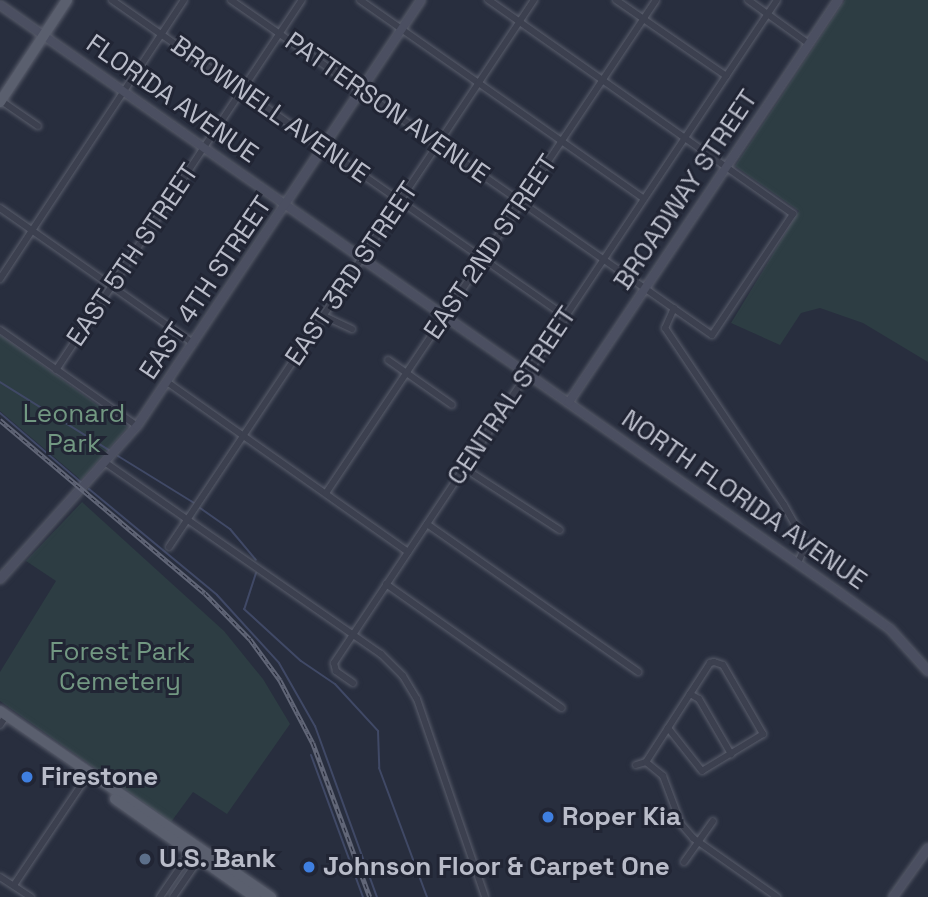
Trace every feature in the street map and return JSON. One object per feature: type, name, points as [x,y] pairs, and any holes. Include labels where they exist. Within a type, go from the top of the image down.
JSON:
[{"type":"main road","points":[[0,101],[67,0]]},
{"type":"main road","points":[[1,718],[197,854],[271,897]]},
{"type":"main road","points":[[1,718],[255,897]]},
{"type":"street","name":"BROWNELL AVENUE","points":[[112,0],[565,316]]},
{"type":"street","points":[[0,279],[184,0]]},
{"type":"street","name":"PATTERSON AVENUE","points":[[231,0],[712,335],[793,214],[726,167]]},
{"type":"street","name":"EAST 5TH STREET","points":[[56,370],[302,0]]},
{"type":"street","points":[[360,0],[643,198]]},
{"type":"street","name":"EAST 4TH STREET","points":[[0,579],[137,426],[288,204],[421,0]]},
{"type":"street","points":[[488,0],[726,167]]},
{"type":"street","name":"EAST 3RD STREET","points":[[169,547],[534,0]]},
{"type":"street","points":[[616,0],[726,76]]},
{"type":"street","name":"EAST 2ND STREET","points":[[326,494],[656,0]]},
{"type":"street","points":[[748,0],[809,44]]},
{"type":"street","name":"CENTRAL STREET","points":[[353,683],[334,665],[777,0]]},
{"type":"street","name":"BROADWAY STREET","points":[[569,402],[838,0]]},
{"type":"street","name":"FLORIDA AVENUE","points":[[0,5],[527,373]]},
{"type":"street","points":[[0,101],[38,126]]},
{"type":"street","points":[[0,208],[193,343]]},
{"type":"street","points":[[674,308],[665,328],[759,463],[811,553]]},
{"type":"street","points":[[324,316],[352,329]]},
{"type":"street","points":[[0,330],[137,426]]},
{"type":"street","points":[[388,360],[452,405]]},
{"type":"street","name":"NORTH FLORIDA AVENUE","points":[[527,373],[890,629],[928,671]]},
{"type":"street","points":[[167,382],[408,552]]},
{"type":"street","points":[[106,463],[386,658],[408,683],[485,897]]},
{"type":"street","points":[[464,468],[560,530]]},
{"type":"street","points":[[427,524],[638,672]]},
{"type":"street","points":[[798,563],[805,542]]},
{"type":"street","points":[[386,584],[562,708]]},
{"type":"street","points":[[636,765],[646,762],[710,663],[723,665],[763,734],[732,754],[699,770],[668,728]]},
{"type":"street","points":[[690,694],[699,699],[732,754]]},
{"type":"street","points":[[646,762],[668,783],[681,824],[698,842],[777,897]]},
{"type":"street","points":[[14,885],[86,778]]},
{"type":"street","points":[[684,862],[713,821]]},
{"type":"street","points":[[893,897],[928,848]]},
{"type":"street","points":[[160,897],[187,857],[197,854],[197,862],[173,897]]},
{"type":"street","points":[[0,877],[31,897]]},
{"type":"green space","points":[[845,0],[928,0],[928,362],[863,323],[820,308],[801,313],[780,345],[731,323],[799,211],[735,166]]},
{"type":"green space","name":"Leonard Park","points":[[0,335],[128,427],[81,480],[0,411]]},
{"type":"green space","name":"Forest Park Cemetery","points":[[82,502],[224,631],[263,679],[290,724],[227,814],[193,792],[171,822],[0,701],[0,672],[56,581],[26,561]]},
{"type":"waterway","points":[[0,382],[109,450]]},
{"type":"waterway","points":[[0,413],[82,483]]},
{"type":"waterway","points":[[118,456],[194,503]]},
{"type":"waterway","points":[[89,489],[217,595],[279,663],[315,726],[377,897]]},
{"type":"waterway","points":[[200,508],[230,529],[256,560]]},
{"type":"waterway","points":[[256,573],[244,609],[301,661],[335,684],[378,731],[379,768],[427,897]]},
{"type":"waterway","points":[[311,755],[363,897]]},
{"type":"railway","points":[[0,420],[205,593],[250,639],[280,680],[313,743],[370,897]]},
{"type":"place","name":"Firestone","points":[[27,777]]},
{"type":"place","name":"Roper Kia","points":[[548,817]]},
{"type":"place","name":"U.S. Bank","points":[[145,859]]},
{"type":"place","name":"Johnson Floor & Carpet One","points":[[309,867]]}]
